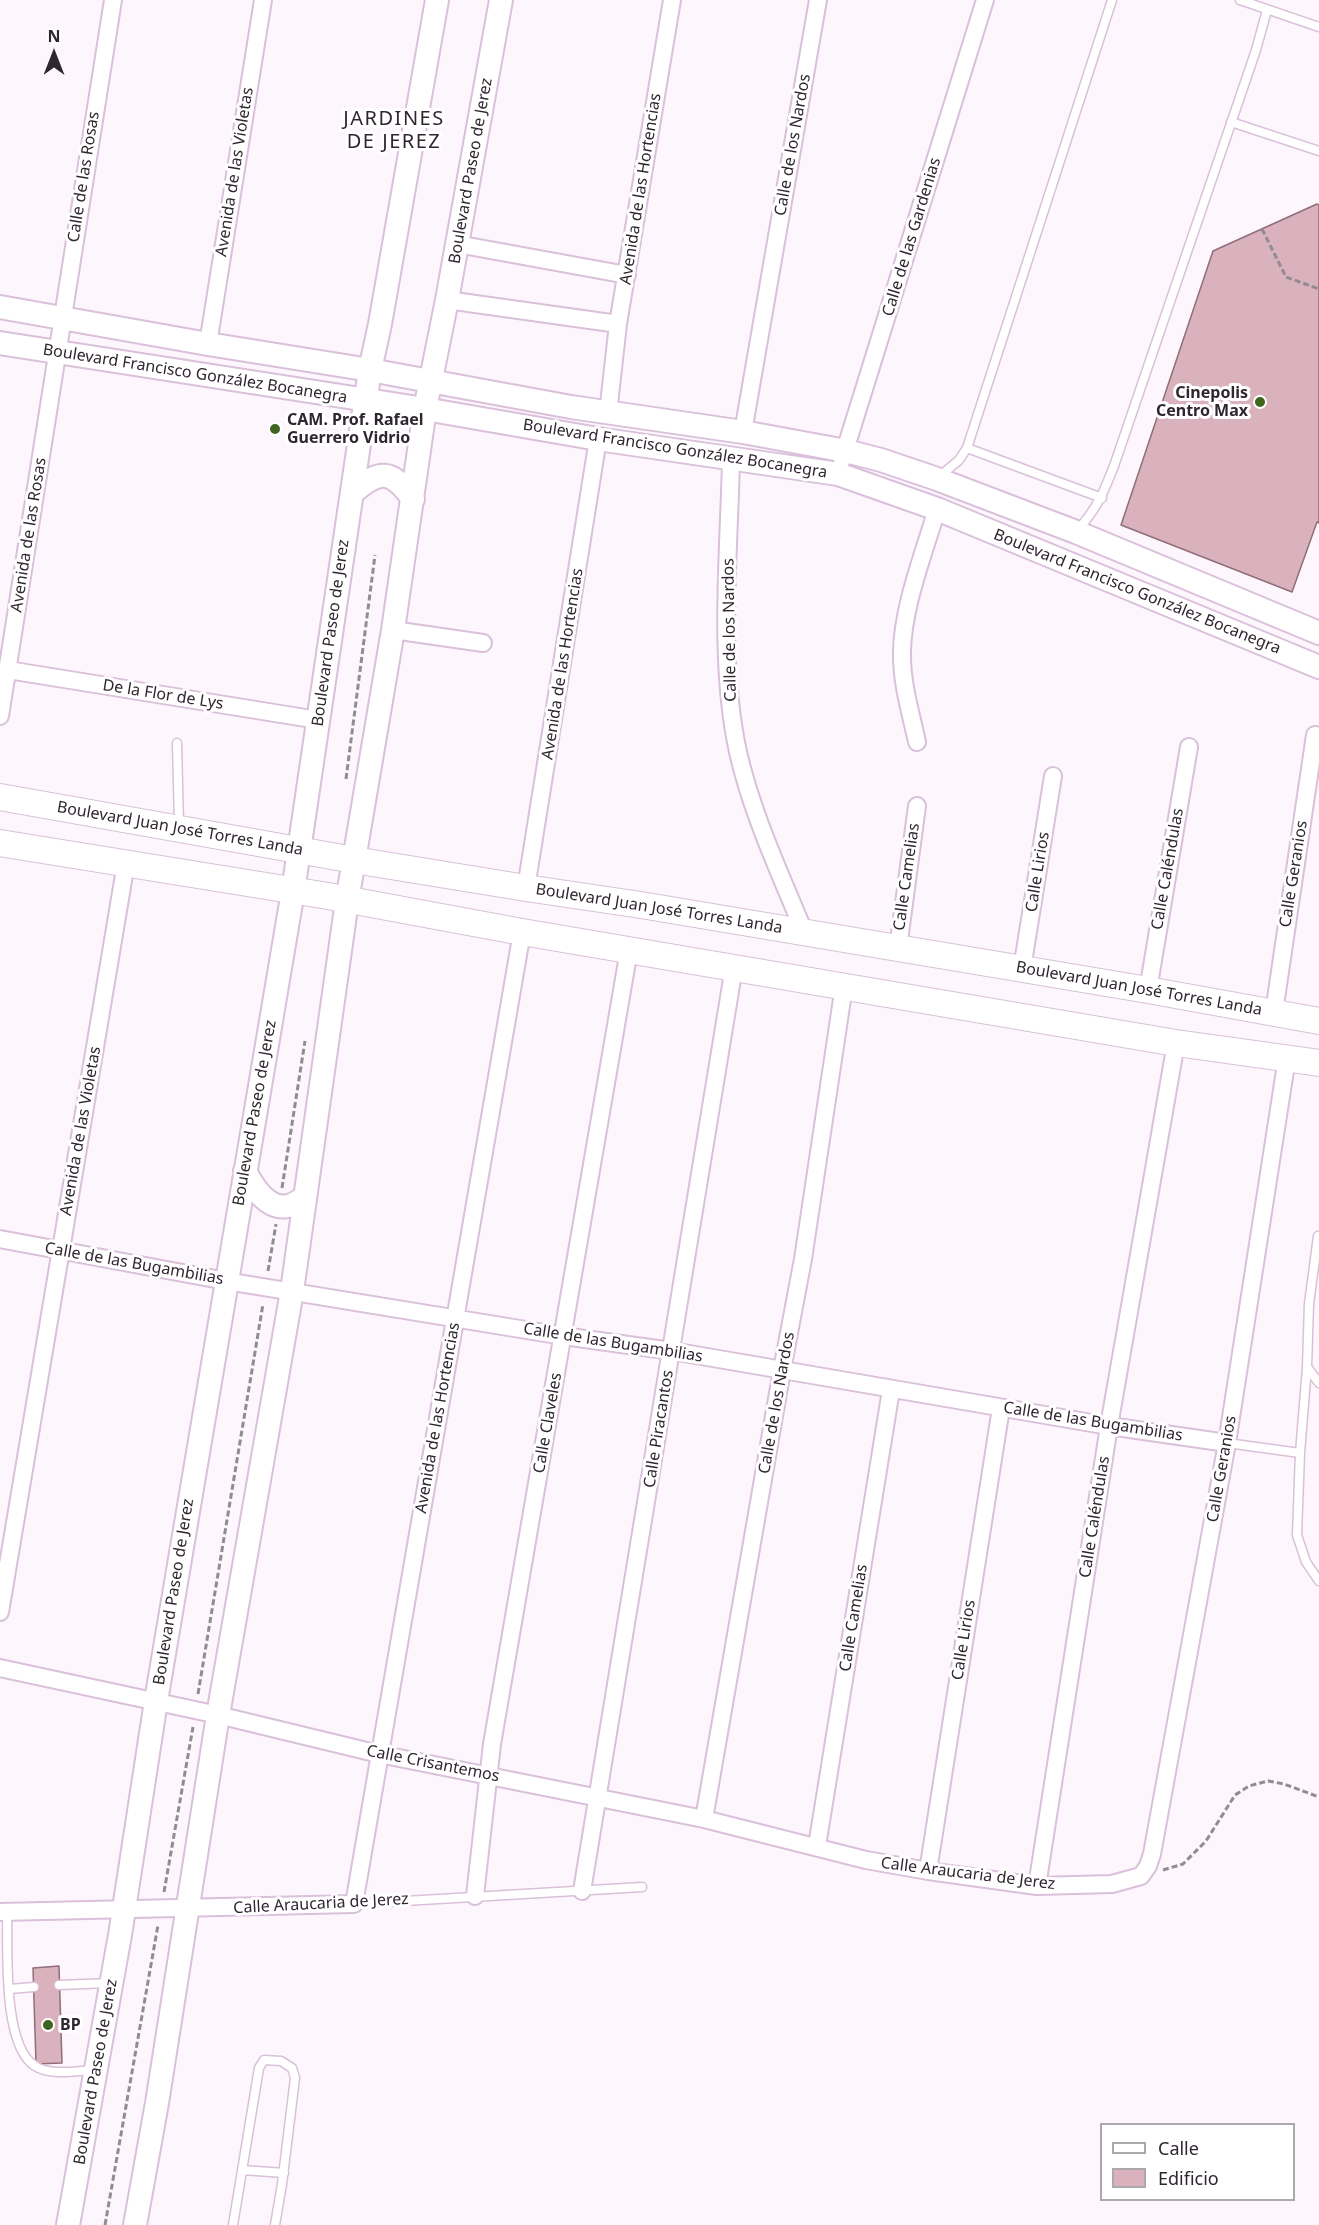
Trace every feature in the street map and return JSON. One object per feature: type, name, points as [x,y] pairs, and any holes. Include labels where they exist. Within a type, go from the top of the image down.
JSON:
[{"type":"main road","name":"Boulevard Paseo de Jerez","points":[[68,2225],[97,2070],[156,1701],[293,891],[370,370],[437,0]]},
{"type":"main road","name":"Boulevard Paseo de Jerez","points":[[135,2225],[157,2103],[218,1715],[292,1291],[346,900],[393,630],[425,409],[458,244],[501,0]]},
{"type":"main road","name":"Boulevard Francisco González Bocanegra","points":[[0,307],[608,413],[743,432],[846,451],[937,479],[1076,532],[1319,633]]},
{"type":"main road","name":"Boulevard Francisco González Bocanegra","points":[[0,343],[425,409],[731,460],[838,474],[937,509],[1319,667]]},
{"type":"main road","points":[[352,493],[372,477],[388,476],[396,479],[413,499]]},
{"type":"main road","points":[[1033,548],[1061,548],[1076,532]]},
{"type":"main road","name":"Boulevard Juan José Torres Landa","points":[[0,797],[354,860],[804,932],[1319,1021]]},
{"type":"main road","points":[[0,843],[346,900],[1176,1043],[1319,1063]]},
{"type":"main road","points":[[245,1171],[254,1189],[263,1200],[288,1206],[305,1196]]},
{"type":"street","name":"Calle de las Rosas","points":[[58,353],[113,0]]},
{"type":"street","name":"Avenida de las Violetas","points":[[208,344],[263,0]]},
{"type":"street","name":"Avenida de las Hortencias","points":[[608,413],[618,324],[672,0]]},
{"type":"street","name":"Calle de los Nardos","points":[[743,432],[818,0]]},
{"type":"street","name":"Calle de las Gardenias","points":[[838,474],[985,0]]},
{"type":"street","points":[[458,244],[627,275]]},
{"type":"street","points":[[447,300],[618,324]]},
{"type":"street","name":"Avenida de las Rosas","points":[[0,716],[58,353]]},
{"type":"street","name":"Avenida de las Hortencias","points":[[526,888],[598,439]]},
{"type":"street","name":"Calle de los Nardos","points":[[731,460],[727,640],[732,719],[747,783],[804,932]]},
{"type":"street","points":[[917,742],[906,695],[902,658],[903,634],[937,509]]},
{"type":"street","points":[[393,630],[483,643]]},
{"type":"street","name":"De la Flor de Lys","points":[[8,670],[318,720]]},
{"type":"street","name":"Calle Geranios","points":[[1274,1012],[1315,735]]},
{"type":"street","name":"Calle Caléndulas","points":[[1148,990],[1189,747]]},
{"type":"street","name":"Calle Lirios","points":[[1022,969],[1053,776]]},
{"type":"street","name":"Calle Camelias","points":[[898,948],[917,806]]},
{"type":"street","name":"Avenida de las Violetas","points":[[0,1612],[126,863]]},
{"type":"street","name":"Avenida de las Hortencias","points":[[354,1904],[522,932]]},
{"type":"street","name":"Calle Claveles","points":[[475,1896],[487,1775],[629,950]]},
{"type":"street","name":"Calle Piracantos","points":[[582,1890],[734,967]]},
{"type":"street","name":"Calle de los Nardos","points":[[704,1819],[801,1270],[844,986]]},
{"type":"street","name":"Calle Caléndulas","points":[[1037,1886],[1109,1426],[1176,1043]]},
{"type":"street","name":"Calle Geranios","points":[[1141,1876],[1152,1854],[1227,1443],[1287,1058]]},
{"type":"street","name":"Calle de las Bugambilias","points":[[0,1239],[226,1281],[563,1336],[672,1350],[891,1390],[1227,1443]]},
{"type":"street","name":"Calle Camelias","points":[[817,1846],[891,1390]]},
{"type":"street","name":"Calle Lirios","points":[[928,1871],[1000,1408]]},
{"type":"street","name":"Calle Crisantemos","points":[[0,1668],[218,1715],[379,1754],[704,1819],[866,1860]]},
{"type":"street","name":"Calle Araucaria de Jerez","points":[[866,1860],[1037,1886],[1112,1884],[1141,1876]]},
{"type":"street","name":"Calle Araucaria de Jerez","points":[[4,1912],[354,1904]]},
{"type":"lane","points":[[1240,0],[1319,27]]},
{"type":"lane","points":[[937,479],[959,460],[967,448],[1111,1]]},
{"type":"lane","points":[[1076,532],[1102,498],[1256,50],[1267,10]]},
{"type":"lane","points":[[1230,122],[1319,151]]},
{"type":"lane","points":[[967,448],[1102,498]]},
{"type":"lane","points":[[177,743],[179,829]]},
{"type":"lane","points":[[1318,1236],[1309,1305],[1297,1536],[1306,1562],[1319,1581]]},
{"type":"lane","points":[[1307,1367],[1319,1383]]},
{"type":"lane","points":[[1227,1443],[1300,1453]]},
{"type":"lane","name":"Calle Araucaria de Jerez","points":[[354,1904],[642,1887]]},
{"type":"lane","points":[[4,1912],[9,1989],[16,2041],[23,2054],[33,2066],[42,2070],[97,2070]]},
{"type":"lane","points":[[59,1985],[111,1983]]},
{"type":"lane","points":[[9,1989],[34,1987]]},
{"type":"lane","points":[[233,2225],[259,2068],[264,2060],[281,2061],[292,2068],[295,2078],[284,2173],[275,2225]]},
{"type":"lane","points":[[242,2170],[284,2173]]},
{"type":"path","points":[[1262,229],[1286,277],[1319,289]]},
{"type":"path","points":[[345,787],[375,555]]},
{"type":"path","points":[[105,2225],[195,1710],[306,1034]]},
{"type":"path","points":[[1141,1876],[1183,1864],[1206,1841],[1235,1795],[1249,1786],[1268,1781],[1284,1784],[1319,1797]]},
{"type":"building","points":[[1319,205],[1319,523],[1317,522],[1292,592],[1121,525],[1213,251]]},
{"type":"building","name":"BP","points":[[59,1966],[62,2063],[36,2064],[33,1968]]},
{"type":"place","name":"Cinepolis Centro Max","points":[[1260,402]]},
{"type":"place","name":"CAM. Prof. Rafael Guerrero Vidrio","points":[[275,429]]},
{"type":"place","name":"BP","points":[[48,2025]]},
{"type":"district","name":"JARDINES DE JEREZ","points":[[394,130]]}]
